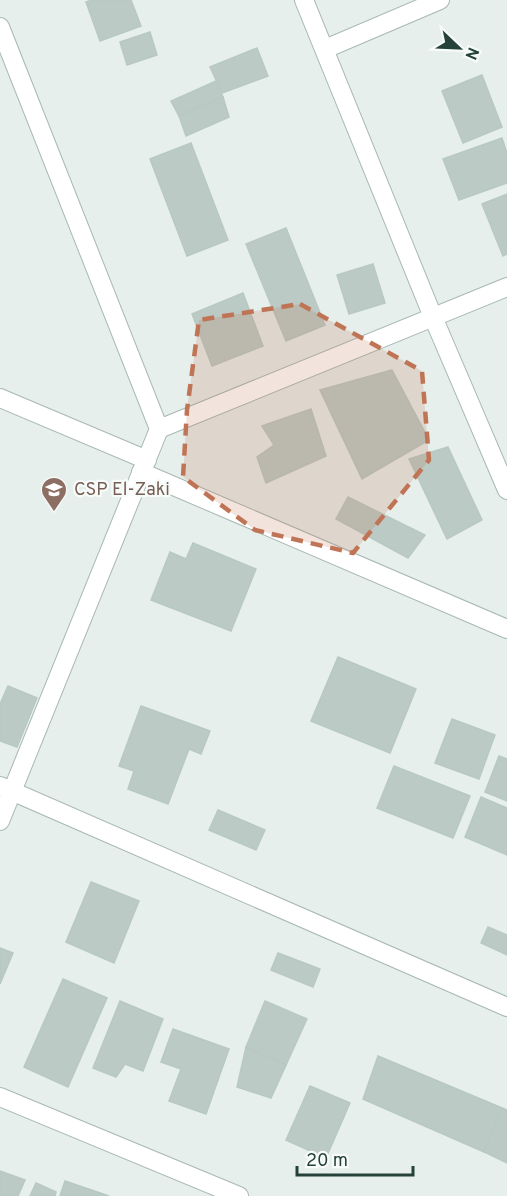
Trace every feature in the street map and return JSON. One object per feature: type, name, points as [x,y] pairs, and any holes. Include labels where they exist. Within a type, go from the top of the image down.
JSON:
[{"type":"street","points":[[304,0],[433,317],[507,490]]},
{"type":"street","points":[[325,49],[440,0]]},
{"type":"street","points":[[0,27],[159,429],[6,788],[0,821]]},
{"type":"street","points":[[159,429],[507,287]]},
{"type":"street","points":[[0,398],[144,466],[507,629]]},
{"type":"street","points":[[6,788],[507,1007]]},
{"type":"street","points":[[0,1097],[239,1196]]},
{"type":"highlighted area","points":[[300,304],[422,371],[429,460],[353,553],[255,530],[183,477],[187,410],[199,320]]},
{"type":"building","points":[[131,0],[141,26],[100,41],[86,2]]},
{"type":"building","points":[[150,32],[157,55],[127,65],[120,42]]},
{"type":"building","points":[[257,48],[268,76],[222,93],[210,67]]},
{"type":"building","points":[[482,75],[502,127],[463,143],[442,91]]},
{"type":"building","points":[[216,81],[223,97],[179,116],[171,101]]},
{"type":"building","points":[[223,97],[229,117],[186,136],[179,116]]},
{"type":"building","points":[[502,138],[507,153],[507,183],[459,200],[443,159]]},
{"type":"building","points":[[191,143],[228,240],[187,256],[150,159]]},
{"type":"building","points":[[507,194],[507,254],[503,256],[482,204]]},
{"type":"building","points":[[286,228],[325,325],[286,341],[246,244]]},
{"type":"building","points":[[373,264],[385,303],[349,314],[337,275]]},
{"type":"building","points":[[243,293],[263,346],[212,366],[192,314]]},
{"type":"building","points":[[392,370],[429,440],[362,479],[320,390]]},
{"type":"building","points":[[311,409],[326,456],[266,483],[257,457],[274,445],[262,426]]},
{"type":"building","points":[[448,447],[482,520],[447,539],[409,459]]},
{"type":"building","points":[[348,497],[425,535],[408,558],[336,519]]},
{"type":"building","points":[[193,543],[256,569],[231,631],[151,600],[170,552],[186,559]]},
{"type":"building","points":[[338,657],[416,689],[390,753],[311,721]]},
{"type":"building","points":[[8,686],[37,698],[17,747],[0,741],[0,704]]},
{"type":"building","points":[[141,706],[210,731],[201,754],[189,749],[168,804],[128,789],[134,771],[119,766]]},
{"type":"building","points":[[452,719],[495,735],[479,779],[435,763]]},
{"type":"building","points":[[499,756],[507,759],[507,801],[485,792]]},
{"type":"building","points":[[394,766],[470,796],[453,838],[377,808]]},
{"type":"building","points":[[481,797],[507,808],[507,855],[465,837]]},
{"type":"building","points":[[218,810],[265,830],[256,850],[209,830]]},
{"type":"building","points":[[91,882],[139,901],[114,963],[66,942]]},
{"type":"building","points":[[488,927],[507,935],[507,955],[481,943]]},
{"type":"building","points":[[0,948],[13,953],[0,984]]},
{"type":"building","points":[[278,953],[320,969],[313,987],[271,970]]},
{"type":"building","points":[[63,979],[107,998],[68,1087],[24,1067]]},
{"type":"building","points":[[120,1001],[163,1019],[143,1071],[125,1064],[116,1077],[93,1068]]},
{"type":"building","points":[[265,1001],[307,1019],[286,1065],[246,1047]]},
{"type":"building","points":[[173,1029],[229,1049],[206,1114],[169,1101],[181,1069],[161,1062]]},
{"type":"building","points":[[246,1047],[286,1065],[271,1098],[237,1087]]},
{"type":"building","points":[[378,1056],[502,1108],[484,1152],[363,1099]]},
{"type":"building","points":[[310,1086],[350,1103],[326,1158],[286,1140]]},
{"type":"building","points":[[502,1108],[507,1110],[507,1163],[484,1152]]},
{"type":"building","points":[[0,1171],[25,1180],[18,1196],[0,1196]]},
{"type":"building","points":[[65,1181],[109,1196],[60,1196]]},
{"type":"building","points":[[36,1183],[56,1192],[55,1196],[30,1196]]},
{"type":"place","name":"CSP El-Zaki","points":[[54,513]]}]
